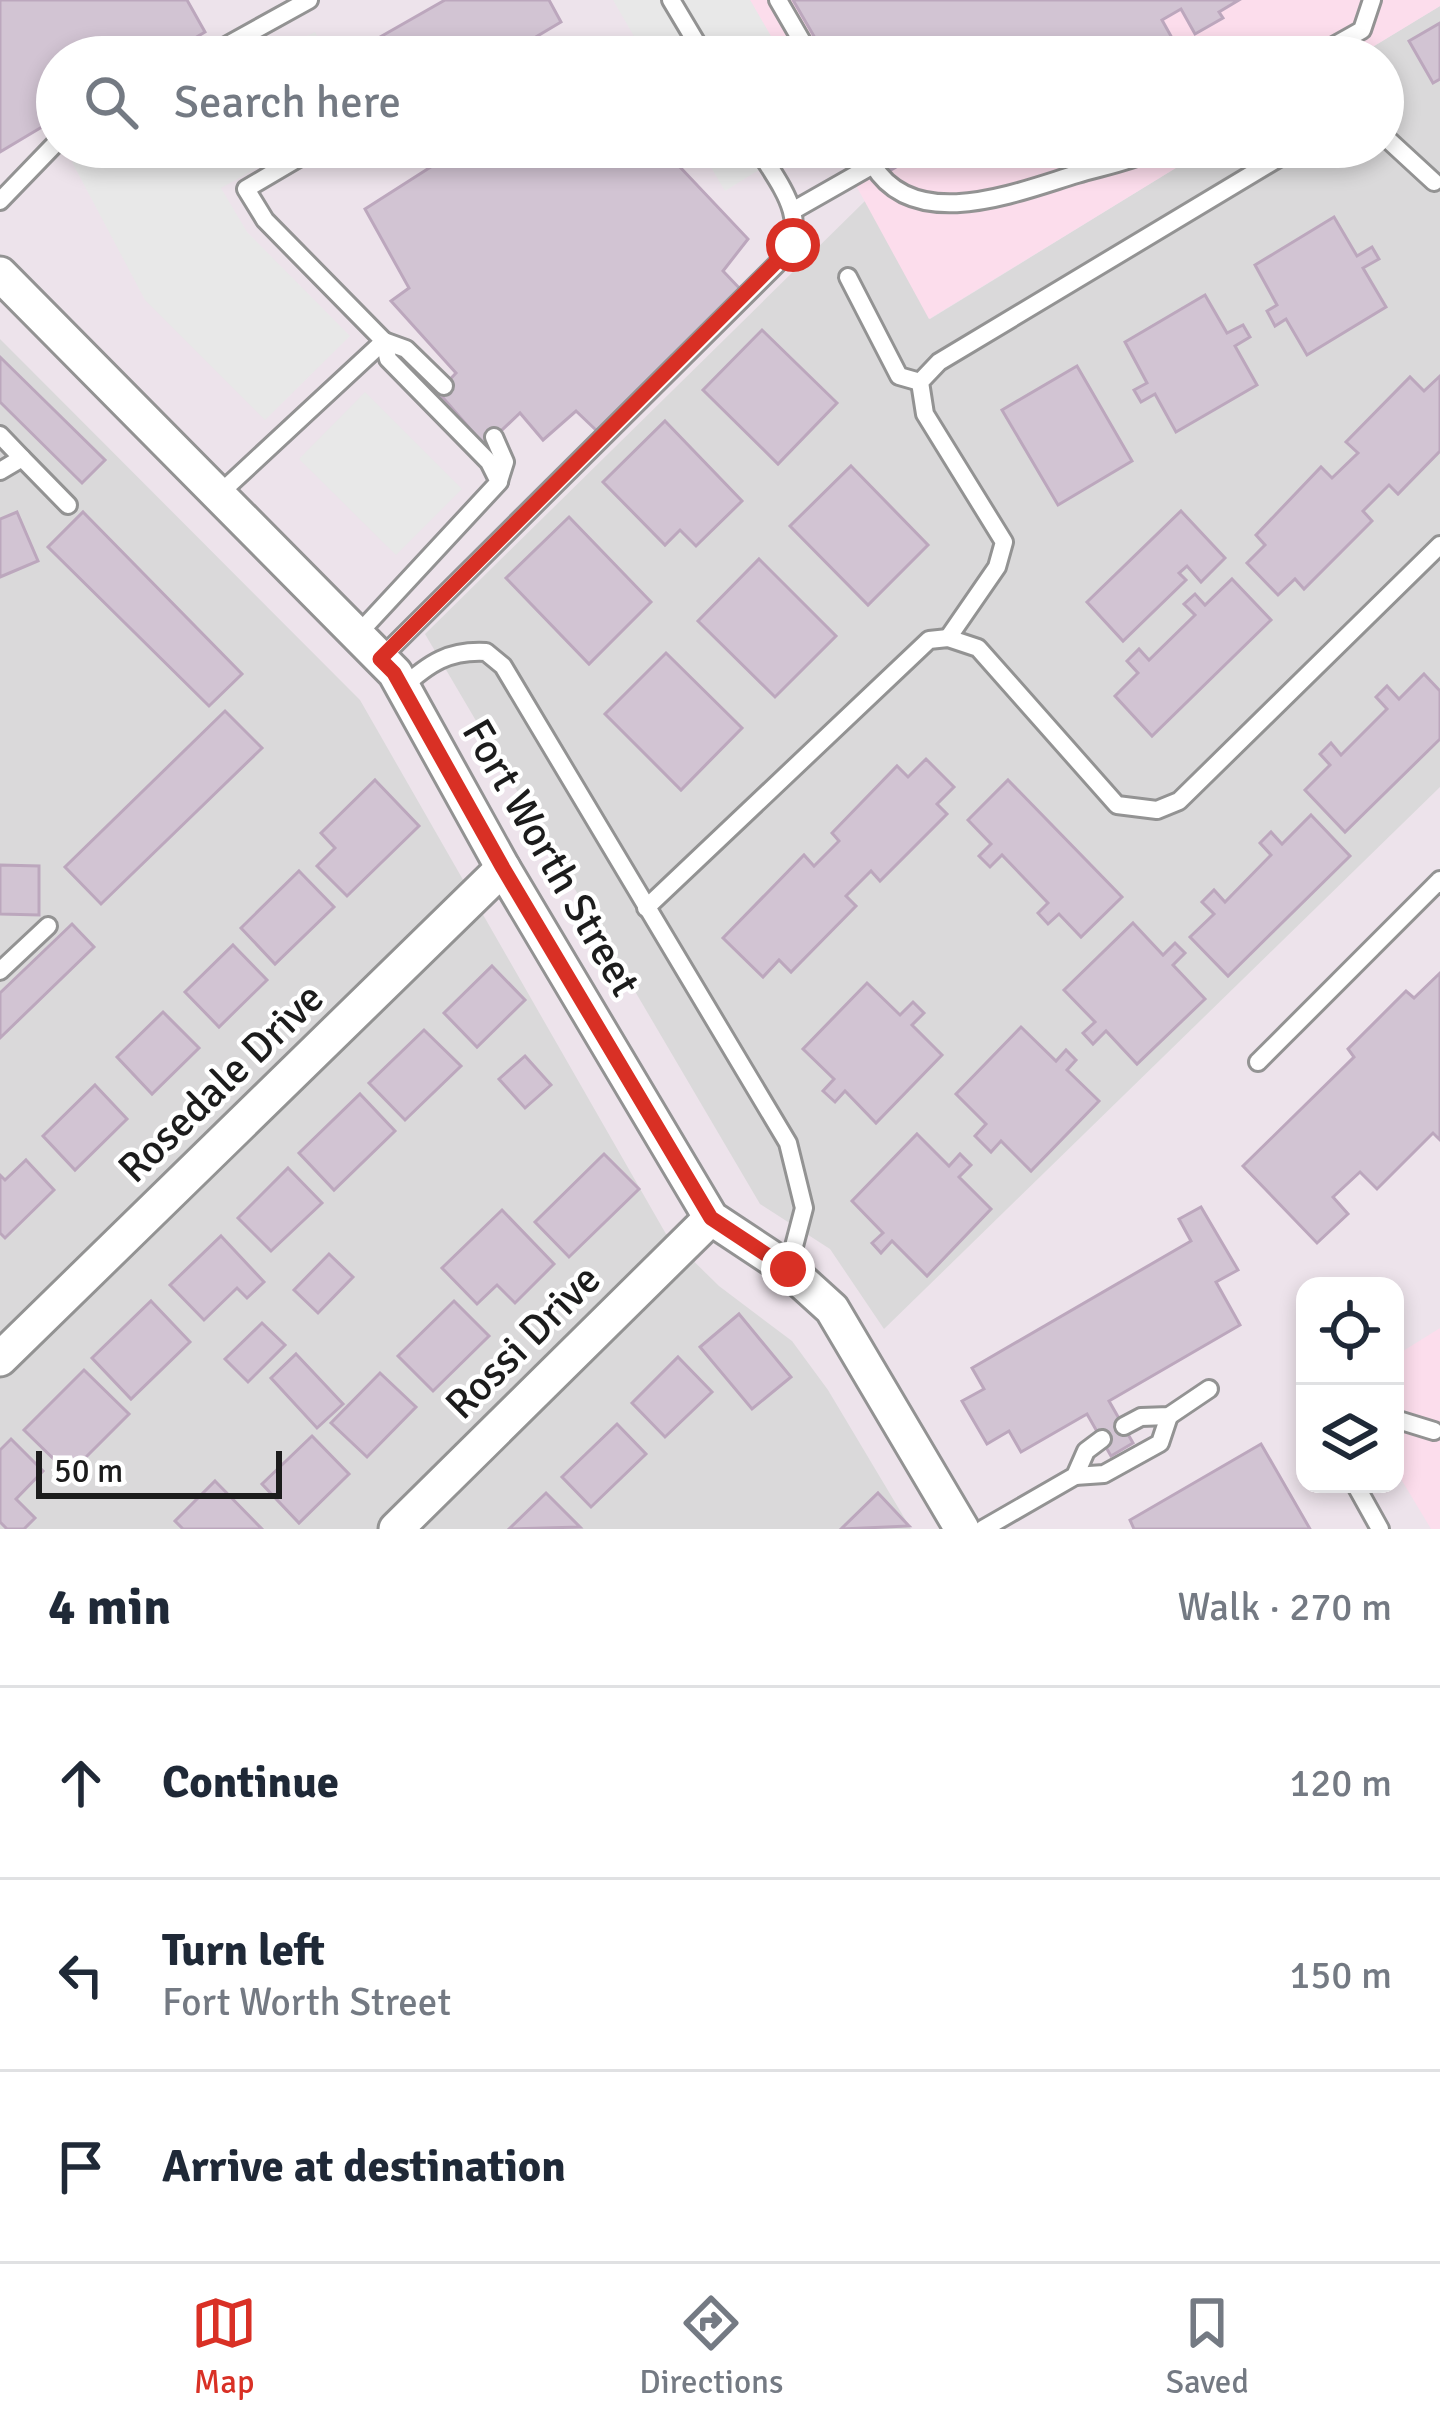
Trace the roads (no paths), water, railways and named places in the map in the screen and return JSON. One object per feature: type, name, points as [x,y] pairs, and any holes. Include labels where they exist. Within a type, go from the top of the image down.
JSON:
[{"type":"street","name":"Fort Worth Street","points":[[0,274],[369,647],[402,688],[711,1218],[788,1269],[832,1310],[962,1529]]},
{"type":"street","name":"Rosedale Drive","points":[[0,1359],[503,868]]},
{"type":"street","name":"Rossi Drive","points":[[397,1529],[711,1218]]},
{"type":"lane","points":[[244,36],[309,0]]},
{"type":"lane","points":[[671,0],[692,36]]},
{"type":"lane","points":[[778,0],[799,36]]},
{"type":"lane","points":[[1351,36],[1370,18],[1372,0]]},
{"type":"lane","points":[[1404,154],[1438,184]]},
{"type":"lane","points":[[0,201],[36,164]]},
{"type":"lane","points":[[282,168],[246,189],[265,220],[384,340],[406,349],[444,386]]},
{"type":"lane","points":[[369,647],[784,257],[797,227],[794,210],[769,168]]},
{"type":"lane","points":[[794,210],[868,168]]},
{"type":"lane","points":[[876,168],[896,187],[923,199],[959,203],[989,200],[1091,168]]},
{"type":"lane","points":[[920,382],[939,362],[1262,168]]},
{"type":"lane","points":[[848,277],[899,376],[920,382]]},
{"type":"lane","points":[[384,340],[388,358],[489,462],[499,482]]},
{"type":"lane","points":[[218,495],[384,340]]},
{"type":"lane","points":[[920,382],[926,414],[1004,542],[997,567],[948,638]]},
{"type":"lane","points":[[0,435],[68,505]]},
{"type":"lane","points":[[369,647],[499,482],[506,462],[494,437]]},
{"type":"lane","points":[[0,471],[22,458]]},
{"type":"lane","points":[[646,908],[929,640],[948,638],[978,648],[1117,805],[1157,810],[1179,801],[1440,545]]},
{"type":"lane","points":[[402,688],[430,662],[452,654],[487,652],[503,666],[788,1143],[804,1208],[788,1269]]},
{"type":"lane","points":[[1258,1062],[1440,880]]},
{"type":"lane","points":[[0,971],[48,926]]},
{"type":"lane","points":[[1124,1426],[1141,1417],[1168,1416],[1209,1389]]},
{"type":"lane","points":[[983,1529],[1075,1476],[1104,1474],[1160,1443],[1168,1416]]},
{"type":"lane","points":[[1404,1422],[1438,1433]]},
{"type":"lane","points":[[1075,1476],[1086,1451],[1102,1439]]},
{"type":"lane","points":[[1359,1493],[1380,1529]]}]
